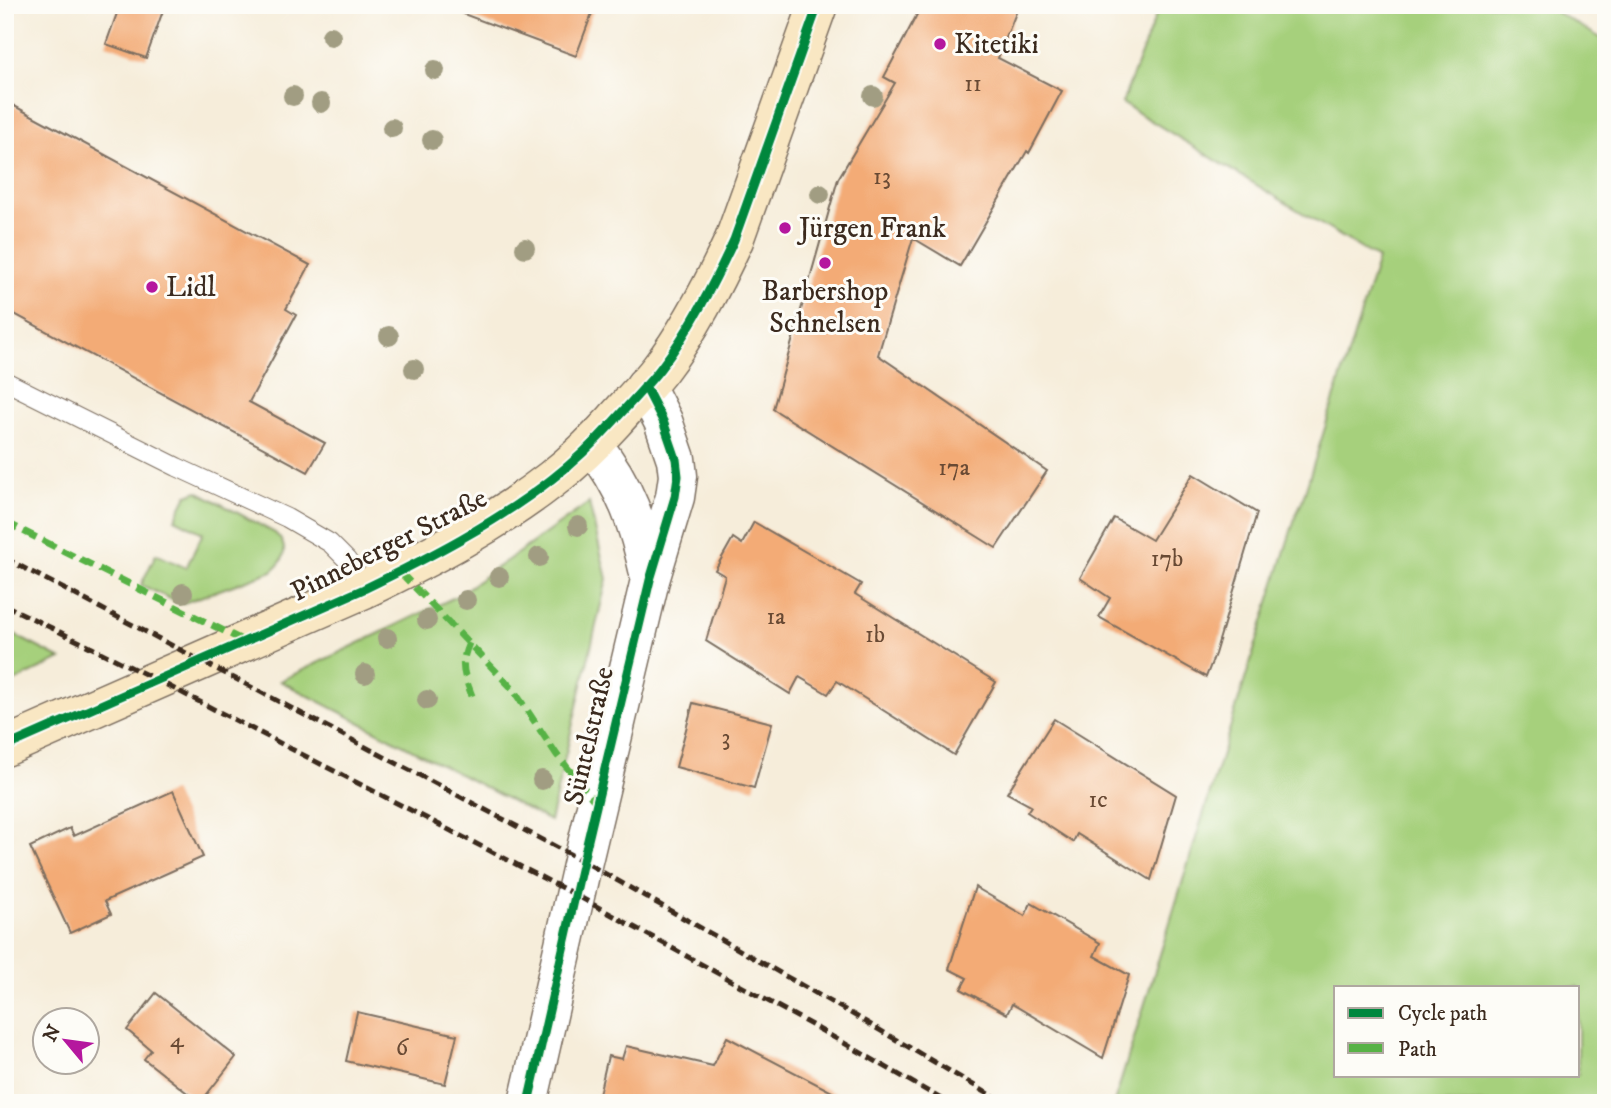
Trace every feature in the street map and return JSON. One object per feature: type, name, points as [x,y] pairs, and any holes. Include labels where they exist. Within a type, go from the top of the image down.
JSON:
[{"type":"main road","name":"Pinneberger Straße","points":[[5,747],[364,589],[421,561],[516,506],[553,479],[592,444],[660,369],[719,271],[734,240],[818,5]]},
{"type":"street","name":"Süntelstraße","points":[[528,1103],[650,580],[675,497],[678,476],[676,459],[663,421],[645,386]]},
{"type":"street","name":"Süntelstraße","points":[[592,444],[603,457],[633,513],[650,580]]},
{"type":"lane","points":[[5,381],[177,467],[287,518],[330,542],[347,560],[364,589]]},
{"type":"green space","points":[[1160,5],[1544,5],[1606,41],[1606,1103],[1114,1103],[1295,518],[1378,259],[1122,103]]},
{"type":"green space","points":[[197,491],[275,533],[282,543],[284,553],[272,571],[181,604],[141,585],[156,554],[186,568],[203,533],[175,519],[187,495]]},
{"type":"green space","points":[[589,503],[607,579],[550,821],[280,681],[455,597]]},
{"type":"green space","points":[[5,630],[61,659],[5,686]]},
{"type":"building","points":[[120,5],[165,5],[146,58],[106,44]]},
{"type":"building","points":[[451,5],[595,5],[576,56],[450,9]]},
{"type":"building","points":[[922,5],[1019,5],[998,58],[1062,91],[1029,153],[1027,151],[960,266],[913,238],[878,355],[1047,471],[996,548],[773,409],[838,179],[895,83],[884,77]]},
{"type":"building","name":"Lidl","points":[[5,101],[310,265],[286,309],[296,315],[249,402],[325,443],[308,472],[5,309]]},
{"type":"building","points":[[1193,474],[1257,513],[1206,677],[1099,617],[1110,598],[1080,578],[1114,518],[1152,540]]},
{"type":"building","points":[[754,522],[861,584],[855,594],[996,682],[954,755],[837,681],[828,694],[799,677],[790,694],[706,641],[725,576],[715,570],[733,538],[742,544]]},
{"type":"building","points":[[693,703],[772,723],[754,788],[676,767]]},
{"type":"building","points":[[1054,719],[1176,795],[1151,880],[1077,834],[1073,842],[1027,812],[1031,806],[1007,793]]},
{"type":"building","points":[[173,791],[203,857],[105,901],[111,914],[70,933],[30,847],[70,828],[74,836]]},
{"type":"building","points":[[975,887],[1025,916],[1031,903],[1100,943],[1094,956],[1129,975],[1103,1058],[1012,1004],[1007,1014],[961,989],[967,978],[949,969]]},
{"type":"building","points":[[156,993],[236,1057],[200,1103],[144,1059],[151,1050],[127,1030]]},
{"type":"building","points":[[357,1012],[457,1035],[445,1084],[346,1061]]},
{"type":"building","points":[[727,1037],[853,1103],[597,1103],[608,1056],[622,1059],[626,1046],[713,1066]]},
{"type":"railway","points":[[5,558],[583,861],[1004,1103]]},
{"type":"railway","points":[[5,605],[576,895],[948,1103]]},
{"type":"marked path","points":[[5,522],[244,641]]},
{"type":"marked path","points":[[400,572],[512,688],[557,755],[597,804]]},
{"type":"marked path","points":[[469,643],[464,658],[464,670],[472,696]]},
{"type":"cycle path","points":[[5,747],[364,589],[412,565],[508,510],[576,459],[607,429],[660,369],[709,290],[734,240],[818,5]]},
{"type":"cycle path","points":[[528,1103],[650,580],[675,497],[678,476],[676,459],[663,421],[645,386]]},
{"type":"place","name":"Kitetiki","points":[[940,44]]},
{"type":"place","name":"Jürgen Frank","points":[[785,228]]},
{"type":"place","name":"Barbershop Schnelsen","points":[[825,263]]},
{"type":"place","name":"Lidl","points":[[152,287]]}]
